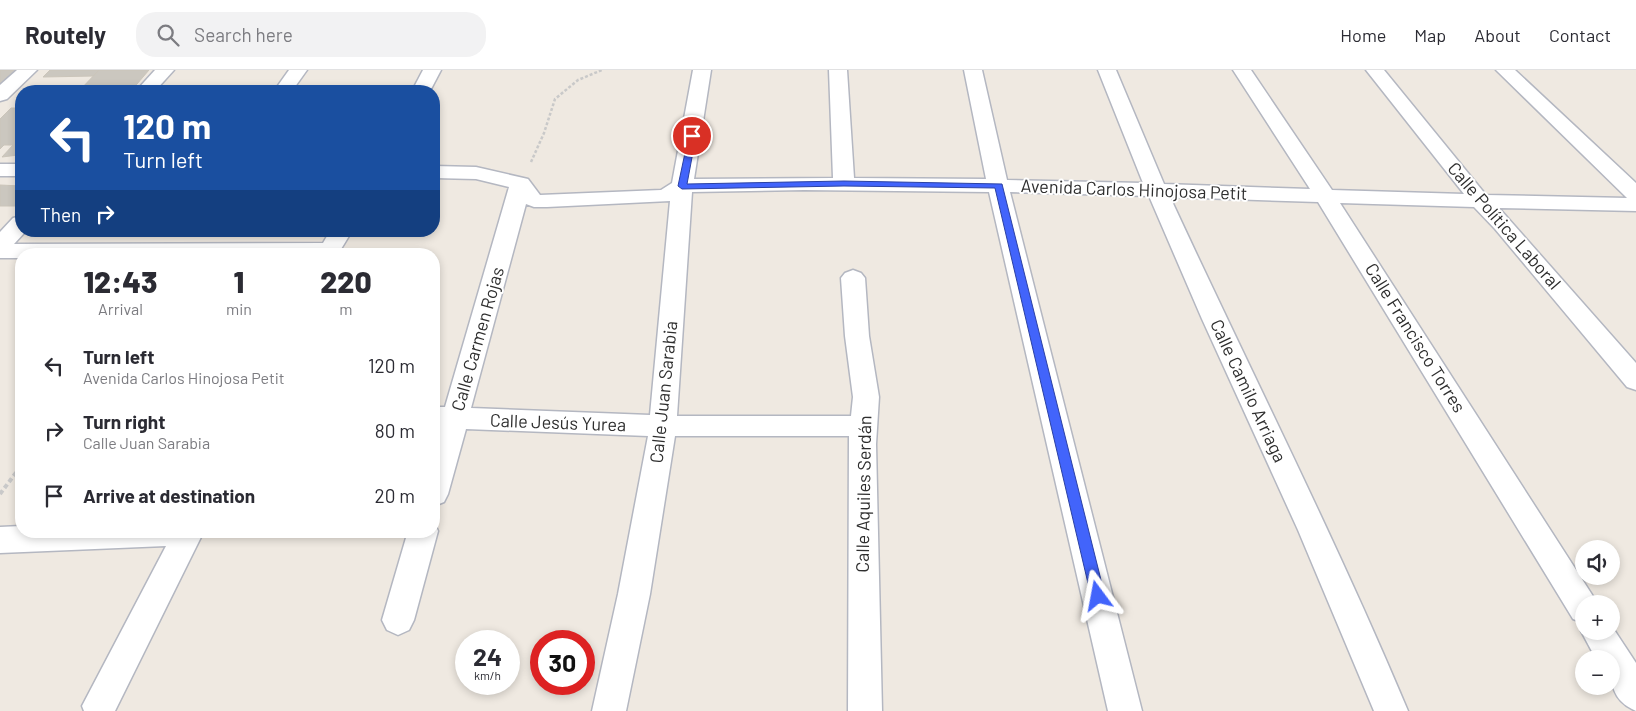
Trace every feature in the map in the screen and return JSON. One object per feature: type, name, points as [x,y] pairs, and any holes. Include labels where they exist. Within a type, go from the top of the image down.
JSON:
[{"type":"street","points":[[0,96],[28,70]]},
{"type":"street","points":[[151,85],[165,70]]},
{"type":"street","points":[[287,85],[298,70]]},
{"type":"street","points":[[424,85],[432,70]]},
{"type":"street","name":"Calle Juan Sarabia","points":[[609,711],[634,594],[663,426],[682,186],[702,70]]},
{"type":"street","points":[[838,70],[844,184]]},
{"type":"street","points":[[973,70],[1125,711]]},
{"type":"street","name":"Calle Camilo Arriaga","points":[[1107,70],[1214,318],[1313,530],[1391,711]]},
{"type":"street","name":"Calle Francisco Torres","points":[[1242,70],[1326,196],[1575,595]]},
{"type":"street","name":"Calle Política Laboral","points":[[1375,70],[1481,202],[1503,224],[1636,380]]},
{"type":"street","points":[[1506,70],[1636,195]]},
{"type":"street","points":[[0,170],[15,170]]},
{"type":"street","points":[[440,172],[476,172],[521,183]]},
{"type":"street","name":"Avenida Carlos Hinojosa Petit","points":[[521,183],[534,201],[666,196],[682,186],[844,184],[999,186],[1481,202],[1636,205]]},
{"type":"street","name":"Calle Carmen Rojas","points":[[440,448],[444,418],[521,183]]},
{"type":"street","points":[[0,245],[15,229]]},
{"type":"street","points":[[167,248],[176,237]]},
{"type":"street","points":[[330,248],[337,237]]},
{"type":"street","points":[[0,251],[15,251]]},
{"type":"street","name":"Calle Aquiles Serdán","points":[[853,278],[857,336],[866,397],[862,426],[865,711]]},
{"type":"street","name":"Calle Jesús Yurea","points":[[444,418],[663,426],[862,426]]},
{"type":"street","points":[[0,540],[42,538]]},
{"type":"street","points":[[99,706],[185,538]]},
{"type":"street","points":[[398,620],[421,538]]},
{"type":"street","points":[[1603,640],[1636,694]]},
{"type":"path","points":[[521,183],[544,134],[555,99],[578,80],[602,70]]},
{"type":"path","points":[[0,494],[15,474]]},
{"type":"building","points":[[0,70],[18,70],[0,83]]},
{"type":"building","points":[[50,70],[99,70],[94,76],[43,77]]},
{"type":"building","points":[[99,70],[149,70],[136,85],[85,85]]},
{"type":"building","points":[[11,108],[15,108],[15,155],[2,157],[13,145],[4,145],[0,149],[0,119]]},
{"type":"building","points":[[0,185],[15,186],[15,206],[0,206]]},
{"type":"route","points":[[692,136],[682,186],[844,184],[999,186],[1098,596]]}]
